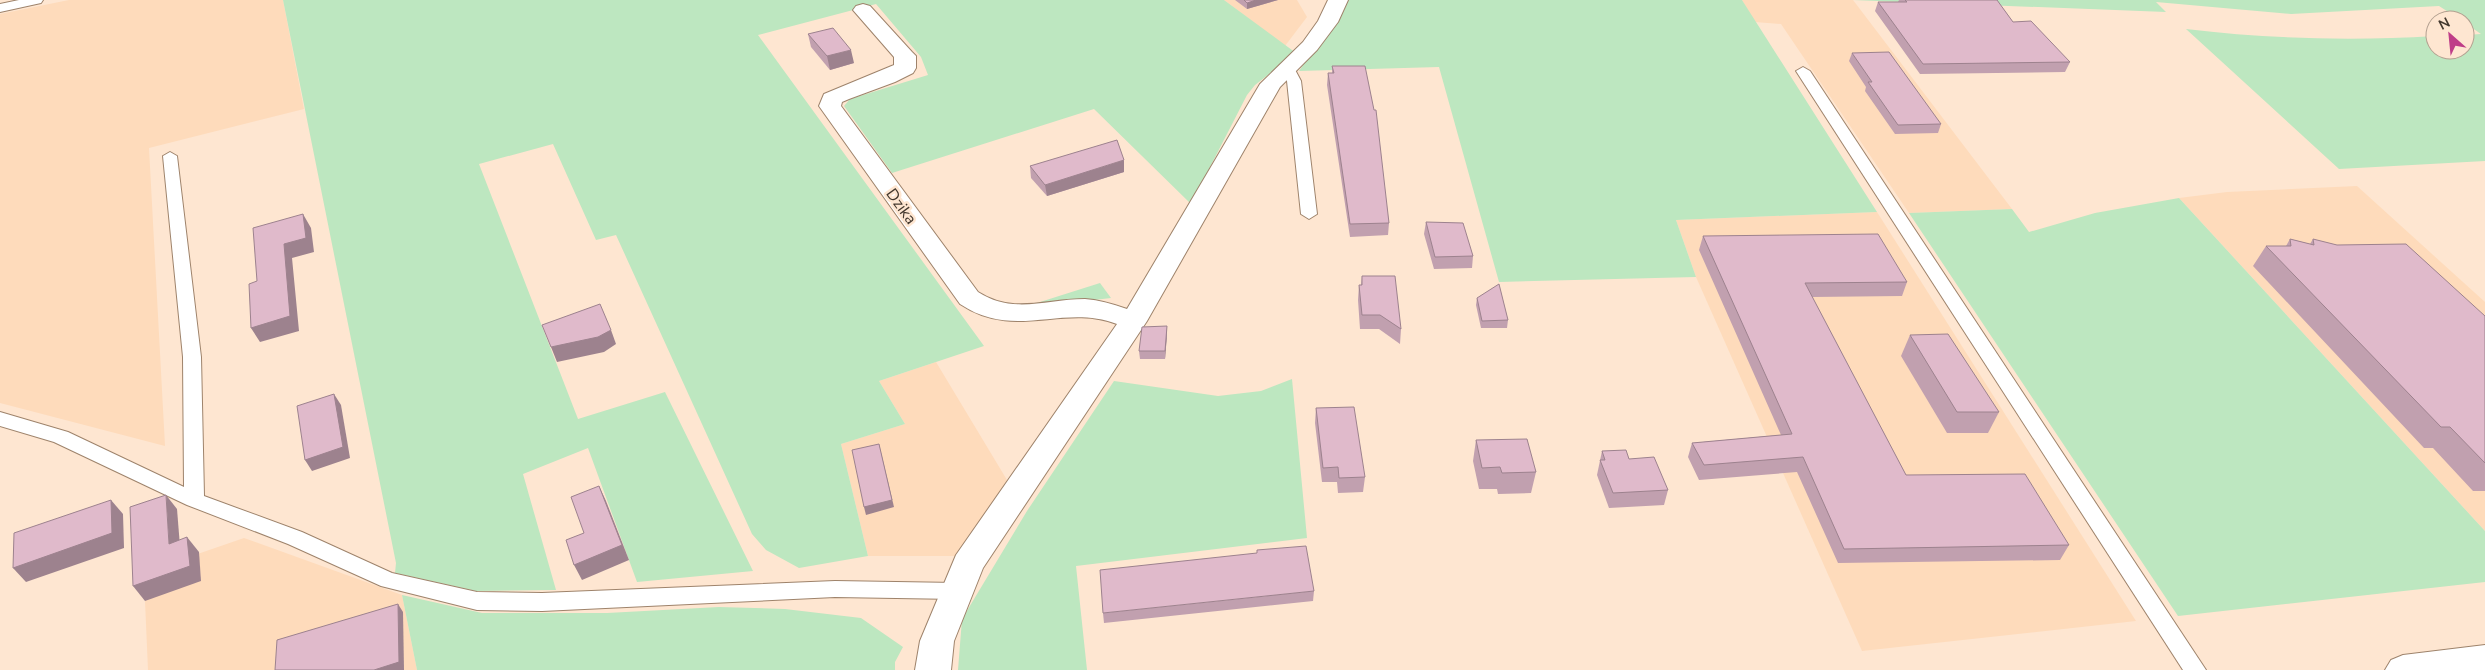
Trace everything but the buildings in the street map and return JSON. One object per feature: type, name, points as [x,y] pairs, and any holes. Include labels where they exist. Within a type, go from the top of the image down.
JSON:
[{"type":"street","points":[[933,670],[937,641],[968,564],[1133,321],[1271,84],[1310,46],[1328,22],[1338,0]]},
{"type":"street","name":"Dzika","points":[[863,10],[905,56],[905,68],[884,79],[845,90],[832,99],[830,106],[969,298],[978,306],[994,312],[1012,315],[1082,308],[1110,311],[1133,321]]},
{"type":"street","points":[[2403,670],[2485,660]]},
{"type":"lane","points":[[0,8],[37,0]]},
{"type":"lane","points":[[1287,67],[1294,81],[1309,214]]},
{"type":"lane","points":[[1804,71],[2196,670]]},
{"type":"lane","points":[[170,156],[192,357],[194,500]]},
{"type":"lane","points":[[0,419],[60,437],[194,500],[295,538],[388,580],[477,601],[542,602],[835,589],[957,591]]},
{"type":"shaded area","points":[[69,0],[283,0],[304,109],[149,148],[165,446],[0,403],[0,14]]},
{"type":"shaded area","points":[[1224,0],[1297,0],[1307,17],[1285,46]]},
{"type":"shaded area","points":[[1742,0],[1853,0],[2012,209],[1909,213],[1781,24],[1755,22]]},
{"type":"shaded area","points":[[2357,186],[2485,302],[2485,531],[2179,198],[2227,192]]},
{"type":"shaded area","points":[[1877,212],[2136,621],[1862,651],[1696,277],[1676,220]]},
{"type":"shaded area","points":[[936,362],[1007,480],[958,556],[868,556],[841,444],[905,424],[879,381]]},
{"type":"shaded area","points":[[244,538],[402,595],[417,670],[148,670],[145,601],[157,568]]},
{"type":"green space","points":[[283,0],[1224,0],[1296,53],[1255,85],[1247,95],[1191,204],[1094,109],[892,173],[844,106],[850,99],[928,75],[921,57],[876,4],[758,35],[984,346],[879,381],[905,424],[841,444],[868,556],[799,568],[766,550],[752,534],[616,235],[596,240],[553,144],[479,164],[578,419],[665,392],[753,571],[637,582],[588,448],[523,474],[556,590],[476,591],[395,573],[396,563]]},
{"type":"green space","points":[[1349,0],[1742,0],[1877,212],[1676,220],[1696,277],[1499,282],[1439,67],[1299,71]]},
{"type":"green space","points":[[1853,0],[2485,0],[2485,161],[2339,169],[2186,29],[2310,38],[2425,36],[2425,60],[2475,60],[2475,34],[2481,34],[2475,30],[2475,10],[2445,10],[2439,6],[2291,14],[2156,2],[2166,12]]},
{"type":"green space","points":[[2179,198],[2485,531],[2485,582],[2178,616],[1909,213],[2012,209],[2029,232],[2095,213]]},
{"type":"green space","points":[[1100,283],[1111,298],[1018,309]]},
{"type":"green space","points":[[1292,379],[1307,538],[1076,566],[1087,670],[958,670],[962,619],[1027,511],[1114,381],[1218,396],[1261,391]]},
{"type":"green space","points":[[402,595],[482,613],[607,613],[719,607],[785,609],[861,618],[903,647],[895,662],[895,670],[417,670]]}]
